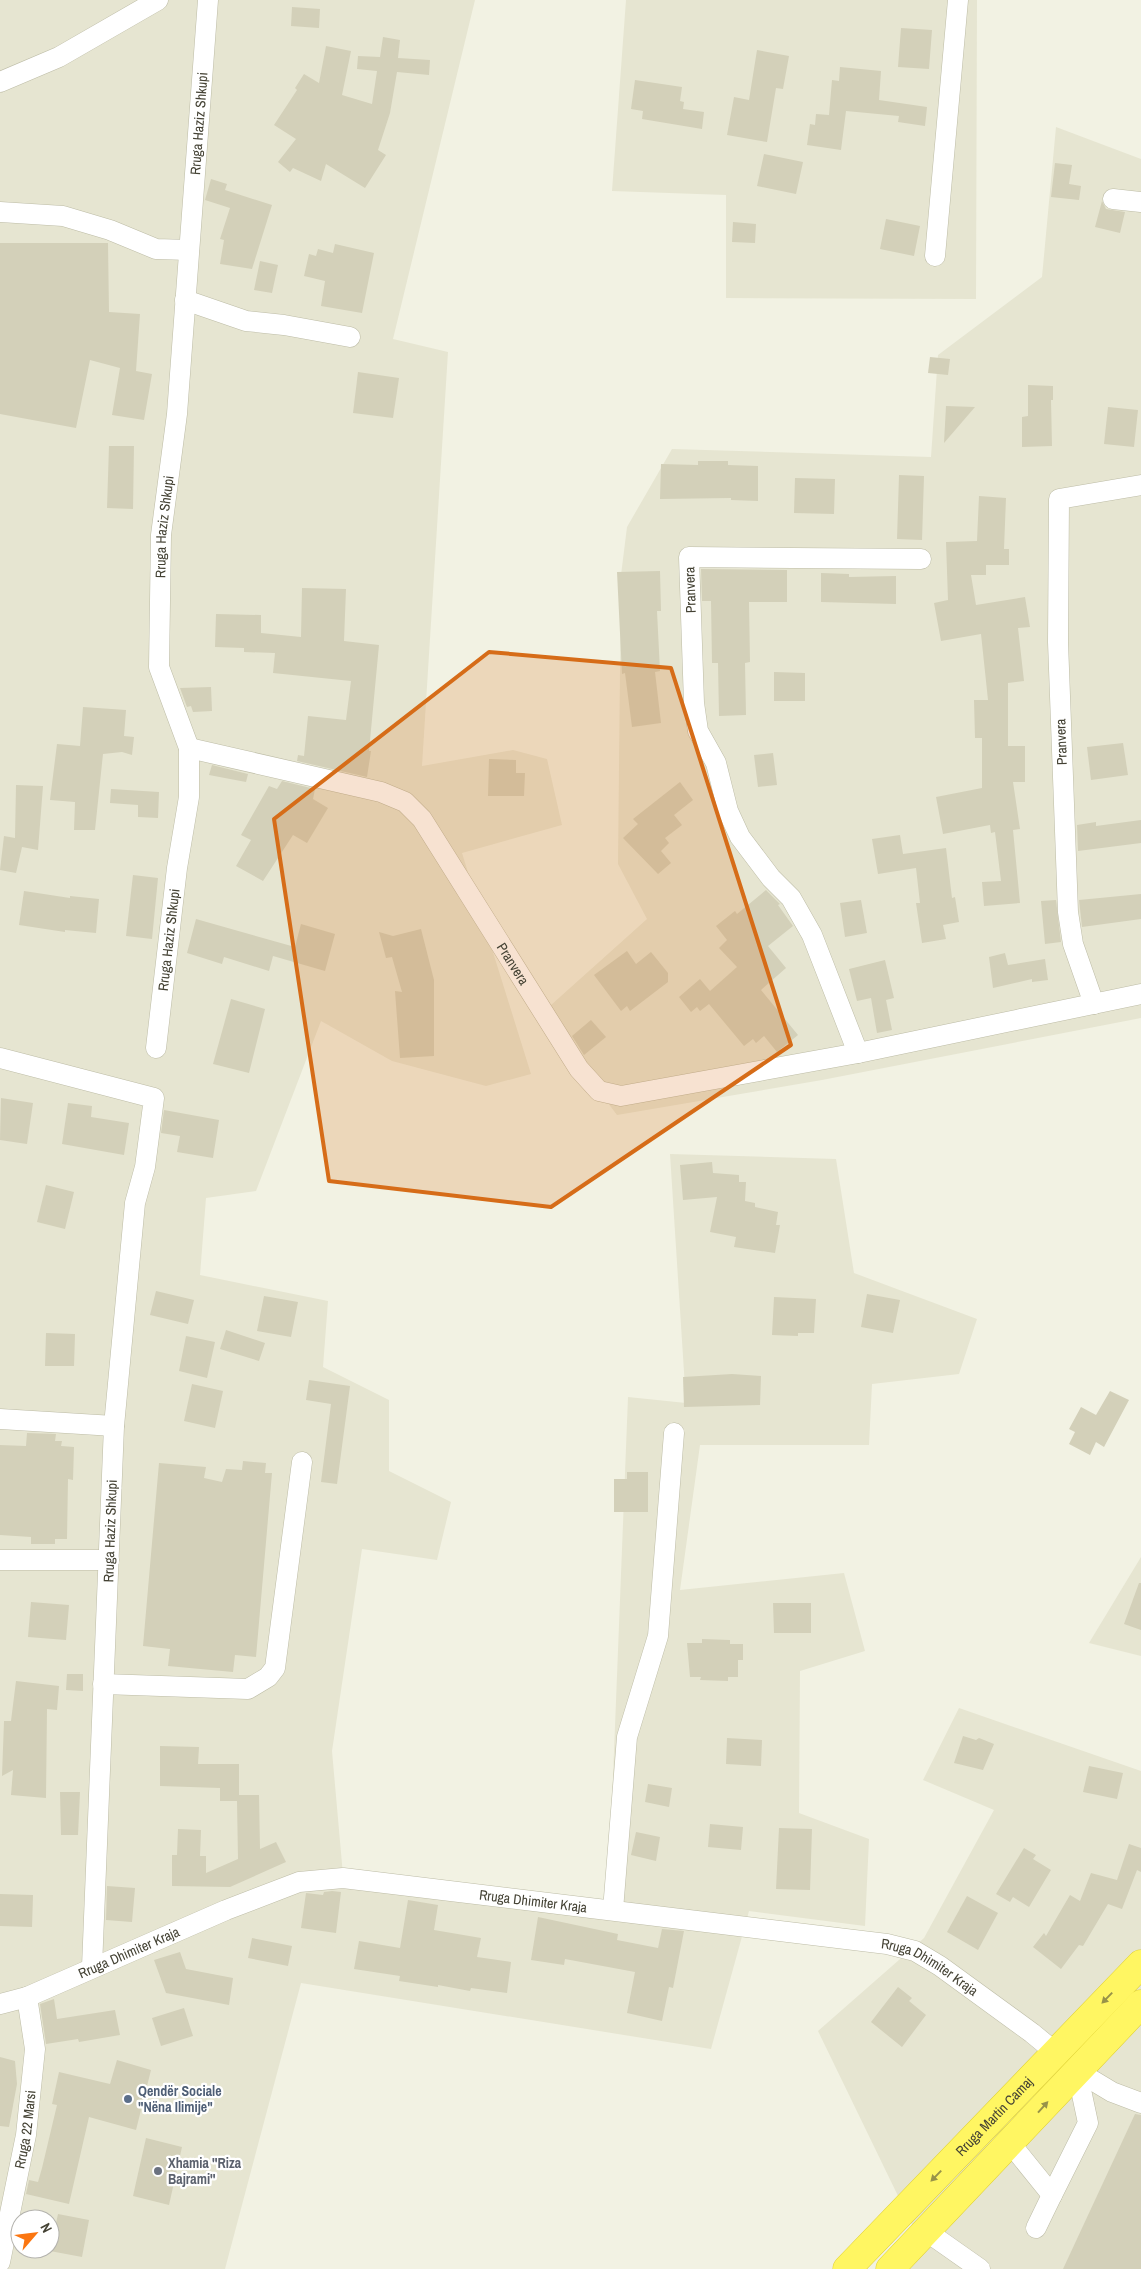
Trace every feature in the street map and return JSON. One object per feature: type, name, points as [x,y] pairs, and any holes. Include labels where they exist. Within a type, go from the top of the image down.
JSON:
[{"type":"highway","name":"Rruga Martin Camaj","points":[[847,2269],[1141,1964]]},
{"type":"highway","name":"Rruga Martin Camaj","points":[[890,2269],[1141,2004]]},
{"type":"street","points":[[0,82],[59,57],[158,0]]},
{"type":"street","name":"Rruga Haziz Shkupi","points":[[156,1048],[177,868],[189,797],[189,748],[159,667],[161,535],[177,414],[208,0]]},
{"type":"street","points":[[935,256],[958,0]]},
{"type":"street","points":[[1113,199],[1141,202]]},
{"type":"street","points":[[0,212],[63,216],[110,230],[156,249],[189,250]]},
{"type":"street","points":[[185,300],[246,321],[284,325],[350,337]]},
{"type":"street","name":"Pranvera","points":[[1094,1004],[1073,944],[1068,912],[1058,642],[1059,499],[1141,485]]},
{"type":"street","name":"Pranvera","points":[[858,1054],[809,928],[791,898],[771,878],[740,837],[728,811],[716,763],[698,731],[694,703],[689,557],[921,559]]},
{"type":"street","name":"Pranvera","points":[[189,748],[381,792],[405,802],[422,819],[579,1068],[599,1091],[621,1096],[858,1054],[1141,994]]},
{"type":"street","name":"Rruga Haziz Shkupi","points":[[0,1058],[154,1098],[145,1167],[135,1203],[114,1426],[92,1967]]},
{"type":"street","points":[[0,1420],[114,1426]]},
{"type":"street","points":[[613,1910],[626,1737],[658,1636],[674,1433]]},
{"type":"street","points":[[103,1684],[248,1689],[268,1677],[275,1668],[302,1462]]},
{"type":"street","points":[[0,1560],[109,1560]]},
{"type":"street","name":"Rruga Dhimiter Kraja","points":[[0,2004],[27,1997],[226,1910],[299,1882],[343,1878],[887,1944],[915,1951],[940,1966],[1055,2052]]},
{"type":"street","name":"Rruga 22 Marsi","points":[[0,2262],[27,2125],[35,2049],[27,1997]]},
{"type":"street","points":[[1077,2071],[1112,2092],[1141,2102]]},
{"type":"street","points":[[1036,2228],[1088,2123],[1077,2071]]},
{"type":"street","points":[[1010,2143],[1052,2195]]},
{"type":"street","points":[[926,2231],[980,2269]]},
{"type":"highlighted area","points":[[489,652],[671,668],[791,1045],[551,1207],[329,1181],[274,819]]},
{"type":"shaded area","points":[[0,0],[475,0],[393,339],[448,352],[422,766],[513,750],[547,759],[562,825],[462,853],[531,1074],[486,1086],[392,1061],[321,1021],[256,1191],[206,1198],[200,1275],[328,1301],[323,1367],[389,1400],[389,1471],[451,1502],[437,1560],[362,1549],[332,1751],[343,1875],[608,1904],[628,1397],[686,1403],[670,1154],[836,1159],[854,1273],[977,1319],[959,1374],[872,1384],[869,1445],[700,1445],[680,1590],[844,1573],[865,1651],[800,1671],[799,1813],[869,1839],[865,1926],[749,1911],[711,2049],[301,1983],[225,2269],[0,2269]]},
{"type":"shaded area","points":[[626,0],[977,0],[976,299],[726,298],[726,195],[612,191]]},
{"type":"shaded area","points":[[1056,127],[1141,159],[1141,1018],[822,1080],[617,1115],[541,1014],[647,919],[618,864],[621,575],[627,527],[672,449],[931,457],[938,355],[1042,277]]},
{"type":"shaded area","points":[[1141,1557],[1141,1656],[1089,1643]]},
{"type":"shaded area","points":[[959,1708],[1141,1771],[1141,2269],[884,2269],[915,2231],[818,2031],[924,1938],[994,1810],[923,1780]]},
{"type":"building","points":[[292,7],[320,9],[319,28],[291,26]]},
{"type":"building","points":[[901,28],[932,30],[929,69],[898,67]]},
{"type":"building","points":[[383,37],[400,40],[398,58],[430,60],[429,75],[397,72],[390,113],[378,150],[386,155],[365,188],[326,164],[321,181],[293,168],[290,172],[278,162],[296,139],[274,125],[297,90],[295,88],[304,74],[319,83],[326,46],[351,51],[342,95],[372,104],[377,71],[357,69],[358,56],[380,57]]},
{"type":"building","points":[[757,50],[789,56],[783,89],[776,88],[767,142],[727,135],[734,97],[749,100]]},
{"type":"building","points":[[840,67],[881,71],[879,100],[927,107],[925,126],[898,122],[899,116],[846,111],[841,150],[807,145],[810,124],[815,125],[816,114],[829,115],[832,80],[839,81]]},
{"type":"building","points":[[635,80],[682,87],[680,101],[684,102],[683,109],[704,112],[702,129],[642,119],[643,111],[631,109]]},
{"type":"building","points":[[764,154],[803,162],[796,194],[757,186]]},
{"type":"building","points":[[1055,163],[1072,165],[1069,184],[1081,186],[1079,200],[1051,197]]},
{"type":"building","points":[[211,179],[227,184],[225,190],[272,205],[252,269],[220,264],[224,240],[220,239],[230,208],[205,200]]},
{"type":"building","points":[[1102,201],[1106,209],[1125,212],[1120,233],[1095,227]]},
{"type":"building","points":[[886,219],[920,226],[914,256],[880,249]]},
{"type":"building","points":[[733,222],[756,224],[755,243],[732,242]]},
{"type":"building","points":[[0,243],[108,243],[109,312],[140,314],[136,371],[152,374],[144,420],[112,415],[120,368],[90,360],[76,428],[0,414]]},
{"type":"building","points":[[335,244],[374,253],[362,313],[321,306],[325,281],[304,276],[309,254],[316,256],[318,249],[333,253]]},
{"type":"building","points":[[260,261],[278,265],[272,293],[254,290]]},
{"type":"building","points":[[930,357],[950,359],[948,375],[928,373]]},
{"type":"building","points":[[358,372],[399,378],[393,418],[353,413]]},
{"type":"building","points":[[1028,385],[1053,386],[1053,400],[1051,400],[1052,446],[1022,447],[1022,417],[1028,416]]},
{"type":"building","points":[[946,406],[975,407],[944,443]]},
{"type":"building","points":[[1108,407],[1138,410],[1134,447],[1104,444]]},
{"type":"building","points":[[109,446],[134,446],[133,509],[107,508]]},
{"type":"building","points":[[698,461],[728,461],[728,465],[758,466],[758,501],[731,500],[731,498],[660,499],[661,464],[698,465]]},
{"type":"building","points":[[899,475],[924,476],[922,540],[897,539]]},
{"type":"building","points":[[795,478],[835,479],[834,514],[794,513]]},
{"type":"building","points":[[979,496],[1006,498],[1004,549],[1009,549],[1009,565],[986,565],[986,575],[971,575],[976,605],[1025,597],[1030,627],[1018,628],[1024,681],[1008,683],[1008,746],[1025,746],[1025,782],[1013,782],[1020,829],[1013,830],[1020,903],[984,906],[982,882],[1001,881],[995,832],[991,833],[990,825],[943,834],[936,797],[982,788],[982,738],[975,738],[974,700],[988,700],[981,634],[941,641],[934,603],[948,600],[946,542],[977,541]]},
{"type":"building","points":[[701,569],[787,570],[787,602],[749,602],[750,662],[745,663],[746,715],[719,716],[718,663],[712,663],[711,601],[702,601]]},
{"type":"building","points":[[660,571],[661,611],[657,611],[660,671],[655,672],[661,723],[632,727],[625,673],[622,674],[617,572]]},
{"type":"building","points":[[821,573],[849,574],[849,577],[896,576],[896,604],[821,602]]},
{"type":"building","points":[[302,588],[346,589],[344,641],[379,645],[369,751],[371,751],[367,777],[297,761],[298,755],[304,756],[308,716],[346,720],[351,681],[273,673],[275,653],[244,652],[244,648],[215,647],[216,614],[261,615],[261,633],[301,637]]},
{"type":"building","points":[[774,672],[805,673],[805,701],[774,701]]},
{"type":"building","points":[[211,687],[212,711],[193,712],[191,706],[187,707],[180,688]]},
{"type":"building","points":[[83,707],[126,710],[124,736],[134,737],[132,755],[122,752],[103,754],[95,830],[74,830],[75,802],[50,800],[57,744],[80,746]]},
{"type":"building","points":[[1123,743],[1128,775],[1091,780],[1087,747]]},
{"type":"building","points":[[773,753],[777,785],[758,787],[754,755]]},
{"type":"building","points":[[489,759],[516,760],[516,773],[525,773],[524,796],[488,796]]},
{"type":"building","points":[[212,765],[248,774],[246,782],[209,775]]},
{"type":"building","points":[[282,781],[315,789],[313,799],[328,808],[307,843],[293,835],[263,881],[236,866],[251,840],[241,835],[269,786],[277,789]]},
{"type":"building","points":[[680,782],[693,800],[674,815],[682,825],[665,838],[669,843],[661,851],[671,863],[658,874],[623,838],[638,824],[633,819]]},
{"type":"building","points":[[16,785],[43,786],[38,850],[22,847],[16,873],[0,870],[4,836],[15,838]]},
{"type":"building","points":[[111,789],[159,792],[158,818],[138,817],[138,805],[110,803]]},
{"type":"building","points":[[1141,820],[1141,843],[1078,851],[1077,825],[1096,822],[1096,826]]},
{"type":"building","points":[[900,835],[903,854],[946,848],[952,898],[955,897],[959,922],[943,925],[946,939],[922,943],[916,903],[920,903],[916,868],[878,874],[872,839]]},
{"type":"building","points":[[133,875],[158,878],[152,939],[126,936]]},
{"type":"building","points":[[766,890],[780,904],[778,905],[793,926],[768,946],[786,968],[761,990],[798,1035],[777,1052],[764,1036],[756,1043],[753,1039],[744,1046],[709,1004],[700,1011],[697,1007],[691,1012],[679,997],[700,979],[710,991],[737,967],[719,948],[727,940],[716,926],[735,911],[737,914]]},
{"type":"building","points":[[24,891],[70,898],[70,896],[99,899],[96,933],[65,930],[65,932],[19,925]]},
{"type":"building","points":[[1141,894],[1141,919],[1082,927],[1079,900]]},
{"type":"building","points":[[861,900],[867,933],[845,937],[840,903]]},
{"type":"building","points":[[1056,900],[1061,942],[1045,944],[1041,901]]},
{"type":"building","points":[[196,919],[295,947],[301,924],[335,934],[325,971],[273,956],[269,971],[224,957],[222,964],[187,953]]},
{"type":"building","points":[[421,929],[434,980],[434,1056],[400,1058],[395,991],[402,992],[392,957],[386,958],[379,932],[393,936]]},
{"type":"building","points":[[627,951],[636,964],[651,952],[668,973],[668,982],[630,1011],[627,1006],[621,1011],[594,975]]},
{"type":"building","points":[[1005,953],[1008,965],[1045,959],[1048,980],[1032,982],[1032,979],[993,988],[989,957]]},
{"type":"building","points":[[885,960],[894,998],[886,1000],[892,1030],[877,1033],[871,998],[857,1001],[849,969]]},
{"type":"building","points":[[231,999],[265,1009],[249,1073],[213,1064]]},
{"type":"building","points":[[591,1020],[606,1037],[584,1055],[572,1036]]},
{"type":"building","points":[[1,1098],[33,1103],[27,1144],[0,1140]]},
{"type":"building","points":[[68,1103],[92,1106],[91,1117],[129,1123],[124,1155],[62,1144]]},
{"type":"building","points":[[164,1110],[219,1120],[213,1158],[177,1152],[180,1136],[161,1133]]},
{"type":"building","points":[[712,1162],[713,1173],[739,1175],[739,1182],[746,1182],[745,1201],[755,1203],[755,1207],[778,1212],[776,1225],[780,1225],[775,1253],[734,1247],[736,1237],[710,1232],[717,1197],[683,1200],[680,1165]]},
{"type":"building","points":[[46,1185],[74,1192],[65,1229],[37,1222]]},
{"type":"building","points":[[156,1291],[194,1300],[188,1324],[150,1315]]},
{"type":"building","points":[[867,1294],[900,1300],[893,1333],[861,1327]]},
{"type":"building","points":[[264,1296],[298,1302],[291,1337],[257,1331]]},
{"type":"building","points":[[774,1297],[816,1299],[814,1333],[798,1333],[798,1336],[772,1335]]},
{"type":"building","points":[[226,1330],[265,1343],[259,1361],[220,1349]]},
{"type":"building","points":[[46,1333],[75,1334],[74,1366],[45,1366]]},
{"type":"building","points":[[186,1336],[215,1342],[207,1378],[179,1371]]},
{"type":"building","points":[[732,1374],[761,1376],[760,1405],[684,1407],[683,1377]]},
{"type":"building","points":[[309,1380],[350,1386],[337,1484],[321,1482],[331,1404],[306,1400]]},
{"type":"building","points":[[192,1384],[223,1391],[215,1428],[184,1421]]},
{"type":"building","points":[[1110,1391],[1129,1400],[1104,1447],[1096,1442],[1090,1455],[1069,1444],[1075,1432],[1069,1429],[1081,1407],[1096,1415]]},
{"type":"building","points":[[27,1433],[56,1434],[55,1441],[62,1441],[61,1446],[74,1447],[73,1480],[68,1479],[67,1539],[55,1539],[55,1544],[31,1544],[31,1537],[0,1535],[0,1445],[26,1446]]},
{"type":"building","points":[[243,1461],[266,1463],[265,1473],[272,1473],[256,1657],[235,1655],[233,1672],[168,1666],[170,1649],[143,1646],[159,1463],[206,1467],[204,1478],[222,1482],[226,1469],[242,1470]]},
{"type":"building","points":[[627,1472],[648,1472],[648,1512],[614,1512],[614,1479],[627,1479]]},
{"type":"building","points":[[1139,1583],[1141,1583],[1141,1630],[1124,1624]]},
{"type":"building","points":[[31,1602],[69,1605],[66,1640],[28,1637]]},
{"type":"building","points":[[773,1603],[811,1603],[811,1633],[774,1633]]},
{"type":"building","points":[[702,1639],[730,1640],[730,1644],[743,1644],[743,1660],[738,1660],[738,1677],[728,1677],[728,1681],[700,1680],[701,1677],[690,1677],[687,1643],[702,1643]]},
{"type":"building","points":[[67,1674],[83,1674],[83,1691],[66,1690]]},
{"type":"building","points":[[16,1681],[59,1686],[57,1710],[47,1709],[46,1798],[11,1795],[13,1770],[2,1776],[4,1721],[11,1721]]},
{"type":"building","points":[[963,1736],[976,1740],[979,1738],[994,1744],[983,1770],[954,1763]]},
{"type":"building","points":[[727,1738],[762,1740],[761,1766],[726,1764]]},
{"type":"building","points":[[160,1746],[199,1747],[198,1764],[239,1764],[239,1795],[259,1795],[260,1849],[276,1842],[286,1862],[230,1887],[172,1886],[172,1855],[177,1855],[178,1829],[201,1830],[200,1856],[206,1856],[206,1873],[238,1859],[237,1801],[220,1801],[220,1788],[160,1786]]},
{"type":"building","points":[[1089,1766],[1123,1773],[1117,1799],[1083,1792]]},
{"type":"building","points":[[648,1784],[672,1788],[669,1807],[645,1802]]},
{"type":"building","points":[[60,1792],[80,1792],[78,1835],[61,1835]]},
{"type":"building","points":[[710,1824],[743,1827],[741,1850],[708,1847]]},
{"type":"building","points":[[779,1828],[812,1829],[810,1890],[776,1889]]},
{"type":"building","points":[[636,1832],[660,1837],[656,1861],[631,1855]]},
{"type":"building","points":[[1129,1844],[1141,1848],[1141,1872],[1137,1870],[1122,1909],[1108,1904],[1083,1946],[1079,1945],[1061,1969],[1033,1947],[1044,1933],[1046,1936],[1070,1895],[1080,1901],[1091,1873],[1117,1880]]},
{"type":"building","points":[[1024,1848],[1036,1855],[1033,1859],[1051,1870],[1029,1907],[1013,1897],[1010,1902],[996,1894]]},
{"type":"building","points":[[107,1886],[135,1888],[132,1922],[106,1920]]},
{"type":"building","points":[[324,1892],[341,1892],[336,1933],[301,1928],[306,1893],[323,1895]]},
{"type":"building","points":[[0,1894],[33,1895],[32,1927],[0,1926]]},
{"type":"building","points":[[967,1896],[998,1913],[978,1950],[947,1932]]},
{"type":"building","points":[[408,1900],[438,1905],[434,1930],[481,1938],[477,1957],[511,1962],[507,1993],[471,1988],[470,1991],[399,1981],[400,1976],[354,1969],[359,1941],[400,1948]]},
{"type":"building","points":[[538,1917],[618,1934],[617,1940],[658,1948],[662,1929],[684,1931],[673,1988],[669,1987],[662,2021],[627,2013],[635,1972],[565,1959],[564,1965],[531,1960]]},
{"type":"building","points":[[252,1938],[292,1946],[288,1966],[248,1958]]},
{"type":"building","points":[[180,1952],[186,1969],[233,1978],[229,2005],[166,1993],[154,1960]]},
{"type":"building","points":[[898,1987],[912,1998],[909,2001],[926,2015],[902,2047],[871,2022]]},
{"type":"building","points":[[54,1999],[57,2019],[115,2010],[120,2035],[79,2042],[78,2039],[46,2044],[40,2004]]},
{"type":"building","points":[[184,2008],[193,2036],[161,2046],[152,2018]]},
{"type":"building","points":[[0,2057],[15,2061],[17,2084],[9,2127],[0,2126]]},
{"type":"building","points":[[117,2060],[151,2070],[136,2130],[89,2117],[69,2204],[26,2194],[29,2180],[38,2182],[42,2168],[57,2105],[52,2104],[59,2072],[110,2084]]},
{"type":"building","points":[[1135,2114],[1141,2115],[1141,2269],[1063,2269]]},
{"type":"building","name":"Xhamia ''Riza Bajrami''","points":[[146,2138],[182,2147],[169,2205],[133,2196]]},
{"type":"building","points":[[60,2214],[89,2220],[82,2257],[60,2253]]},
{"type":"place","name":"Qendër Sociale \"Nëna Ilimije\"","points":[[128,2099]]},
{"type":"place","name":"Xhamia ''Riza Bajrami''","points":[[158,2171]]}]
